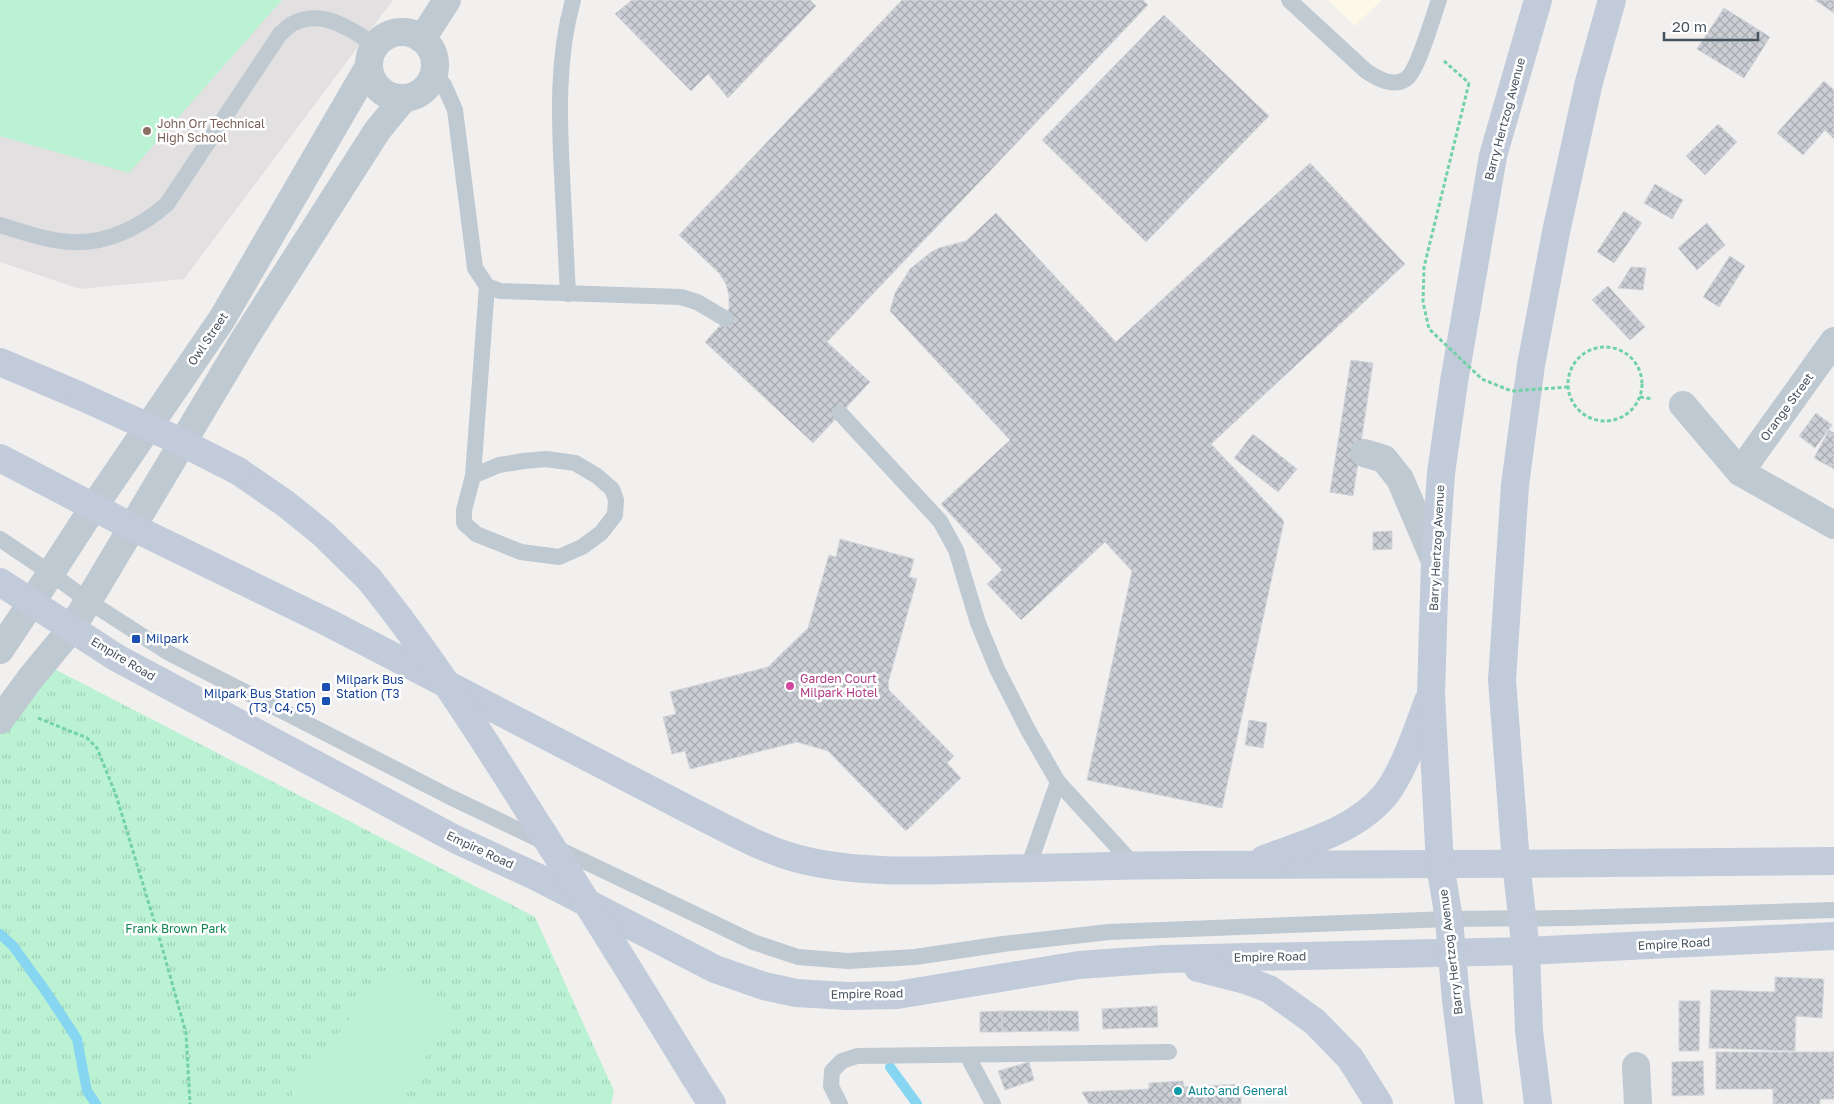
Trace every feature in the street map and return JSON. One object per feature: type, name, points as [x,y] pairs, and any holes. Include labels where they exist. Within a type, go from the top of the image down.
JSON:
[{"type":"main road","name":"Barry Hertzog Avenue","points":[[1468,1104],[1450,919],[1440,865],[1431,694],[1435,561],[1441,473],[1451,400],[1493,156],[1538,0]]},
{"type":"main road","points":[[1538,1104],[1529,1031],[1526,950],[1516,863],[1502,680],[1515,485],[1531,365],[1556,232],[1589,82],[1612,0]]},
{"type":"main road","points":[[0,362],[78,395],[238,471],[286,504],[324,534],[369,579],[403,622],[478,732],[621,956],[712,1104]]},
{"type":"main road","points":[[0,458],[132,528],[329,623],[695,814],[777,852],[818,863],[874,870],[947,870],[1134,865],[1440,865],[1834,861]]},
{"type":"main road","name":"Empire Road","points":[[0,582],[117,658],[455,839],[537,877],[714,969],[764,986],[796,993],[847,996],[897,995],[1079,965],[1164,960],[1452,953],[1834,936]]},
{"type":"main road","points":[[1246,865],[1336,832],[1364,814],[1385,795],[1403,764],[1431,694]]},
{"type":"main road","points":[[1164,960],[1245,980],[1269,989],[1315,1022],[1350,1058],[1379,1104]]},
{"type":"street","points":[[422,39],[447,0]]},
{"type":"street","points":[[392,34],[412,34],[422,39],[433,54],[434,73],[430,83],[414,96],[394,98],[376,86],[371,76],[372,56],[383,38],[392,34]]},
{"type":"street","name":"Owl Street","points":[[0,650],[222,319],[372,56]]},
{"type":"street","points":[[0,720],[30,679],[72,628],[256,322],[377,131],[404,98]]},
{"type":"street","name":"Orange Street","points":[[1740,472],[1834,341]]},
{"type":"street","points":[[1683,405],[1740,472],[1834,526]]},
{"type":"street","points":[[1364,452],[1384,459],[1400,479],[1435,561]]},
{"type":"street","points":[[1636,1066],[1638,1104]]},
{"type":"lane","points":[[568,294],[559,119],[559,83],[568,20],[573,0]]},
{"type":"lane","points":[[1290,0],[1366,71],[1380,80],[1396,83],[1407,79],[1416,64],[1439,0]]},
{"type":"lane","points":[[0,225],[38,236],[72,242],[88,241],[131,230],[150,219],[167,204],[280,34],[292,24],[305,20],[324,19],[337,22],[372,56]]},
{"type":"lane","points":[[434,73],[444,85],[455,110],[475,268],[487,286],[500,291],[681,297],[697,302],[726,319]]},
{"type":"lane","points":[[474,476],[499,465],[524,461],[546,459],[575,463],[597,476],[612,489],[616,500],[615,516],[601,534],[582,548],[558,557],[521,552],[476,534],[464,523],[464,510],[474,476],[487,286]]},
{"type":"lane","points":[[840,413],[940,520],[956,550],[978,623],[997,669],[1028,730],[1058,782],[1134,865]]},
{"type":"lane","points":[[0,539],[88,601],[169,653],[450,797],[753,942],[798,957],[848,961],[915,957],[1003,944],[1109,932],[1450,919],[1521,919],[1834,910]]},
{"type":"lane","points":[[1028,868],[1058,782]]},
{"type":"lane","points":[[840,1104],[832,1086],[832,1071],[842,1061],[858,1056],[1169,1052]]},
{"type":"lane","points":[[967,1055],[994,1104]]},
{"type":"path","points":[[1424,43],[1469,83],[1424,268],[1423,302],[1429,328],[1482,379],[1511,391],[1568,387]]},
{"type":"path","points":[[1604,347],[1616,349],[1626,354],[1635,363],[1640,373],[1642,385],[1640,397],[1634,408],[1624,416],[1613,421],[1600,421],[1588,417],[1578,410],[1571,400],[1568,387],[1569,375],[1574,364],[1582,355],[1604,347]]},
{"type":"path","points":[[33,716],[87,738],[97,748],[116,794],[186,1033],[190,1104]]},
{"type":"shaded area","name":"John Orr Technical High School","points":[[0,0],[393,0],[184,279],[80,289],[0,262]]},
{"type":"shaded area","points":[[1328,0],[1382,0],[1355,26]]},
{"type":"green space","points":[[0,0],[282,0],[129,173],[0,136]]},
{"type":"green space","name":"Frank Brown Park","points":[[39,661],[535,917],[614,1091],[611,1104],[0,1104],[0,727]]},
{"type":"green space","points":[[392,963],[457,1014],[392,1104],[288,1104],[286,1102]]},
{"type":"building","points":[[632,0],[810,0],[816,6],[728,98],[708,74],[691,91],[615,14]]},
{"type":"building","points":[[902,0],[1143,0],[1148,5],[827,342],[870,382],[813,443],[705,342],[726,319],[729,309],[729,295],[726,284],[720,274],[679,235]]},
{"type":"building","points":[[1815,0],[1834,0],[1834,13]]},
{"type":"building","points":[[1724,8],[1770,37],[1744,78],[1697,49]]},
{"type":"building","points":[[1164,15],[1269,116],[1146,242],[1042,140]]},
{"type":"building","points":[[1824,81],[1834,90],[1834,139],[1825,130],[1803,155],[1777,133]]},
{"type":"building","points":[[1718,124],[1737,142],[1705,175],[1686,156]]},
{"type":"building","points":[[1310,163],[1405,264],[1211,444],[1284,521],[1222,808],[1087,780],[1132,571],[1105,542],[1021,620],[987,584],[1002,570],[941,504],[1010,440],[890,311],[895,293],[910,269],[931,252],[966,241],[996,213],[1116,342]]},
{"type":"building","points":[[1655,184],[1683,200],[1672,219],[1644,203]]},
{"type":"building","points":[[1624,211],[1642,223],[1614,263],[1597,252]]},
{"type":"building","points":[[1707,223],[1725,245],[1697,270],[1678,248]]},
{"type":"building","points":[[1730,256],[1745,266],[1719,307],[1703,297]]},
{"type":"building","points":[[1631,267],[1646,268],[1643,290],[1618,288]]},
{"type":"building","points":[[1608,286],[1645,327],[1630,340],[1592,300]]},
{"type":"building","points":[[1351,360],[1373,363],[1353,496],[1330,492]]},
{"type":"building","points":[[1816,413],[1832,425],[1815,448],[1799,436]]},
{"type":"building","points":[[1829,430],[1834,433],[1834,469],[1814,458]]},
{"type":"building","points":[[1253,434],[1297,469],[1278,492],[1234,458]]},
{"type":"building","points":[[1392,531],[1392,549],[1373,550],[1373,532]]},
{"type":"building","name":"Garden Court Milpark Hotel","points":[[840,539],[914,559],[909,577],[917,579],[888,683],[889,690],[954,756],[947,763],[961,778],[906,831],[828,751],[797,742],[690,769],[685,751],[672,754],[663,717],[676,714],[670,692],[768,667],[808,628],[829,555],[836,557]]},
{"type":"building","points":[[1249,720],[1267,723],[1263,748],[1245,745]]},
{"type":"building","points":[[1775,977],[1824,979],[1822,1018],[1796,1016],[1795,1051],[1709,1048],[1711,990],[1775,992]]},
{"type":"building","points":[[1679,1001],[1700,1001],[1699,1051],[1679,1051]]},
{"type":"building","points":[[1157,1006],[1158,1027],[1103,1029],[1102,1009]]},
{"type":"building","points":[[1002,1011],[1049,1011],[1049,1031],[1002,1032]]},
{"type":"building","points":[[1002,1011],[1002,1032],[980,1032],[980,1012]]},
{"type":"building","points":[[1049,1011],[1078,1011],[1079,1031],[1049,1031]]},
{"type":"building","points":[[1716,1052],[1834,1052],[1834,1099],[1820,1099],[1820,1104],[1773,1104],[1773,1089],[1716,1089]]},
{"type":"building","points":[[1703,1061],[1704,1095],[1672,1096],[1672,1062]]},
{"type":"building","points":[[1029,1062],[1034,1080],[1005,1090],[998,1071]]},
{"type":"building","name":"Auto and General","points":[[1183,1081],[1184,1087],[1241,1084],[1241,1104],[1089,1104],[1082,1092],[1149,1089],[1149,1083]]},
{"type":"waterway","points":[[0,934],[13,946],[77,1039],[87,1091],[96,1104]]},
{"type":"waterway","points":[[890,1067],[917,1104]]},
{"type":"place","name":"John Orr Technical High School","points":[[147,131]]},
{"type":"place","name":"Milpark","points":[[136,639]]},
{"type":"place","name":"Garden Court Milpark Hotel","points":[[790,686]]},
{"type":"place","name":"Milpark Bus Station (T3","points":[[326,687]]},
{"type":"place","name":"Milpark Bus Station (T3, C4, C5)","points":[[326,701]]},
{"type":"place","name":"Auto and General","points":[[1178,1091]]}]
